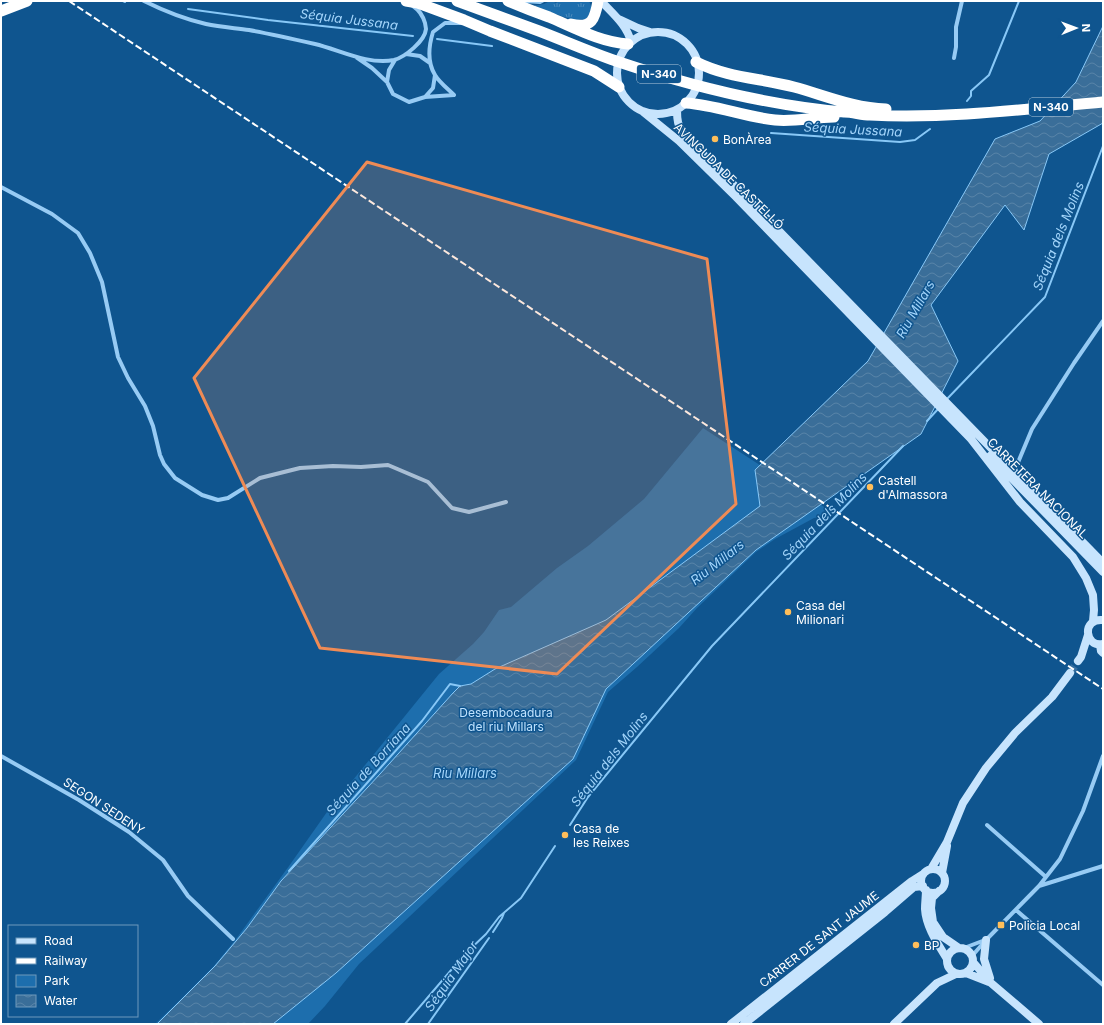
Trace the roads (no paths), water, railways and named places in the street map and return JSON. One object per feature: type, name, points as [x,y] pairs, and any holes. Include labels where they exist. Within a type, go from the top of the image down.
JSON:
[{"type":"highway","points":[[1,11],[27,1]]},
{"type":"highway","points":[[405,1],[464,20],[594,71],[619,87]]},
{"type":"highway","name":"N-340","points":[[457,1],[615,60],[684,82],[766,101],[819,110],[868,115],[954,115],[1103,102]]},
{"type":"highway","points":[[508,1],[549,17],[573,24],[583,25],[590,22],[596,14],[599,1]]},
{"type":"highway","points":[[549,17],[571,28],[606,41],[628,45]]},
{"type":"highway","points":[[697,67],[793,87],[853,105],[903,110],[912,116]]},
{"type":"highway","points":[[685,103],[775,120],[794,120],[820,117],[854,118],[868,115]]},
{"type":"main road","points":[[599,1],[618,19],[627,31],[628,45]]},
{"type":"main road","points":[[618,19],[650,32],[666,33],[682,39],[693,53],[697,67],[696,86],[685,103],[666,113],[654,114],[642,111],[632,105],[619,87],[617,75],[620,57],[628,45],[650,32]]},
{"type":"main road","name":"AVINGUDA DE CASTELLÓ","points":[[685,103],[677,117],[678,126],[683,134],[800,258]]},
{"type":"main road","name":"AVINGUDA DE CASTELLÓ","points":[[642,111],[679,141],[800,258]]},
{"type":"main road","points":[[800,258],[974,436],[1020,502],[1073,557],[1086,578],[1093,596],[1094,610],[1099,619],[1090,625],[1080,659],[1100,645]]},
{"type":"main road","name":"CARRETERA NACIONAL","points":[[974,436],[1014,472],[1103,563]]},
{"type":"main road","name":"CARRETERA NACIONAL","points":[[974,436],[982,448],[1103,572]]},
{"type":"main road","points":[[1088,635],[1091,641],[1100,645]]},
{"type":"main road","points":[[1100,645],[1103,653]]},
{"type":"main road","points":[[931,869],[947,842],[963,803],[986,768],[1015,733],[1052,697],[1070,673]]},
{"type":"main road","points":[[942,873],[947,842]]},
{"type":"main road","points":[[956,974],[946,965],[930,930],[928,922],[925,909],[926,896],[921,882],[923,874],[931,869],[937,869],[942,873],[945,879],[944,886],[932,898],[930,908],[933,922],[943,936],[969,951],[973,959],[991,983],[1039,1024]]},
{"type":"main road","name":"CARRER DE SANT JAUME","points":[[731,1024],[912,881],[923,874]]},
{"type":"main road","name":"CARRER DE SANT JAUME","points":[[744,1024],[885,912],[914,887],[924,888]]},
{"type":"main road","points":[[924,888],[932,892],[939,891]]},
{"type":"main road","points":[[986,940],[984,960],[991,983]]},
{"type":"main road","points":[[937,983],[951,951],[962,948]]},
{"type":"main road","points":[[966,973],[970,969],[973,959]]},
{"type":"main road","points":[[894,1024],[937,983],[956,974],[966,973],[991,983]]},
{"type":"street","points":[[144,1],[170,13],[207,24],[281,36],[317,44],[354,56],[375,60],[395,60]]},
{"type":"street","points":[[387,82],[388,70],[395,60],[406,54],[421,41],[426,29],[423,17],[417,8],[405,1]]},
{"type":"street","points":[[525,1],[542,1]]},
{"type":"street","points":[[954,58],[956,47],[956,28],[962,1]]},
{"type":"street","points":[[354,56],[372,68],[387,82],[393,94],[409,102],[425,97],[454,95],[435,75],[430,63],[430,43],[433,32],[445,23],[464,23],[490,31]]},
{"type":"street","points":[[406,54],[420,56],[430,63]]},
{"type":"street","points":[[425,97],[433,88],[435,75]]},
{"type":"street","points":[[1,187],[52,214],[78,233],[90,253],[102,282],[118,358],[145,406],[153,426],[160,455],[164,464],[175,478],[202,495],[218,500],[228,498],[260,478],[300,468],[388,465],[428,482],[452,508],[469,512],[506,502]]},
{"type":"street","points":[[1014,472],[1032,429],[1103,321]]},
{"type":"street","name":"SEGON SEDENY","points":[[1,756],[80,800],[129,832],[163,860],[188,896],[233,939]]},
{"type":"street","points":[[973,959],[986,940],[1039,886],[1060,859],[1083,811],[1103,756]]},
{"type":"street","points":[[987,825],[1046,878]]},
{"type":"street","points":[[1039,886],[1103,866]]},
{"type":"street","points":[[1016,910],[1103,984]]},
{"type":"street","points":[[962,948],[986,940]]},
{"type":"water","name":"Desembocadura del riu Millars","points":[[1103,26],[1103,123],[1049,154],[1024,230],[1005,205],[931,305],[958,361],[921,434],[756,550],[606,689],[573,759],[336,973],[273,1024],[157,1024],[215,966],[247,928],[281,881],[460,686],[471,684],[495,669],[606,620],[760,506],[755,470],[868,361],[995,139],[1040,121],[1076,82]]},
{"type":"waterway","name":"Séquia Jussana","points":[[967,101],[971,96],[971,91],[989,75],[1019,1]]},
{"type":"waterway","name":"Séquia Jussana","points":[[188,9],[268,20],[413,36]]},
{"type":"waterway","name":"Séquia Jussana","points":[[437,39],[492,46]]},
{"type":"waterway","name":"Séquia Jussana","points":[[771,133],[900,142],[915,140],[930,129]]},
{"type":"waterway","name":"Séquia dels Molins","points":[[946,400],[1045,297],[1103,146]]},
{"type":"waterway","name":"Séquia dels Molins","points":[[927,421],[939,408]]},
{"type":"waterway","name":"Séquia dels Molins","points":[[570,825],[588,797],[712,646],[903,446]]},
{"type":"waterway","name":"Séquia de Borriana","points":[[289,871],[422,721],[450,684],[460,686]]},
{"type":"waterway","name":"Séquia dels Molins","points":[[405,1024],[464,955],[486,934],[499,917],[521,898],[555,846]]},
{"type":"waterway","name":"Séquia dels Molins","points":[[493,932],[504,913]]},
{"type":"waterway","name":"Séquia Major","points":[[428,1024],[489,938]]},
{"type":"tunnel","points":[[1070,673],[1078,661]]},
{"type":"railway","points":[[69,1],[1103,689]]},
{"type":"place","name":"BonÀrea","points":[[715,139]]},
{"type":"place","name":"Castell d'Almassora","points":[[870,487]]},
{"type":"place","name":"Casa del Milionari","points":[[788,612]]},
{"type":"place","name":"Casa de les Reixes","points":[[565,835]]},
{"type":"place","name":"Policia Local","points":[[1001,925]]},
{"type":"place","name":"BP","points":[[916,945]]},
{"type":"water label","name":"Riu Millars","points":[[915,309]]},
{"type":"water label","name":"Riu Millars","points":[[717,562]]},
{"type":"water label","name":"Riu Millars","points":[[465,773]]}]
